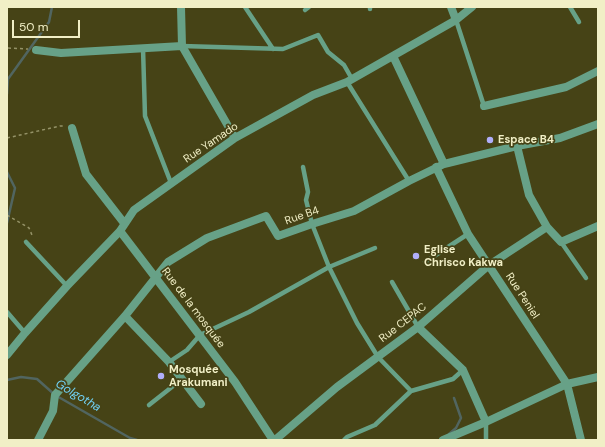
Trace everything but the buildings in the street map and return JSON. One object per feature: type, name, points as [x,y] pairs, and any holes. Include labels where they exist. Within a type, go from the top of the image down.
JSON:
[{"type":"street","points":[[181,7],[182,46],[235,138]]},
{"type":"street","points":[[451,7],[456,20]]},
{"type":"street","name":"Rue Yamado","points":[[7,356],[25,333],[122,227],[134,210],[235,138],[313,95],[350,80],[456,20],[472,7]]},
{"type":"street","points":[[36,50],[61,53],[182,46]]},
{"type":"street","points":[[393,56],[444,164]]},
{"type":"street","points":[[484,106],[566,87],[598,71]]},
{"type":"street","name":"Rue B4","points":[[38,440],[53,411],[55,395],[125,316],[168,262],[207,238],[266,216],[278,236],[354,211],[408,181],[444,164],[517,146],[560,138],[598,124]]},
{"type":"street","name":"Rue de la mosquée","points":[[72,128],[86,174],[156,278],[200,335],[274,440]]},
{"type":"street","points":[[517,146],[529,195],[547,227],[561,242],[598,226]]},
{"type":"street","name":"Rue Peniel","points":[[436,168],[468,234],[567,384],[581,440]]},
{"type":"street","name":"Rue CEPAC","points":[[274,440],[338,387],[418,327],[489,265],[547,227]]},
{"type":"street","points":[[125,316],[169,362],[202,404]]},
{"type":"street","points":[[418,327],[463,370],[486,422]]},
{"type":"street","points":[[443,440],[486,422],[567,384],[598,377]]},
{"type":"lane","points":[[245,7],[273,49]]},
{"type":"lane","points":[[570,7],[579,22]]},
{"type":"lane","points":[[456,20],[484,106]]},
{"type":"lane","points":[[182,46],[283,49],[318,35],[328,52],[344,65],[350,80],[408,181]]},
{"type":"lane","points":[[143,48],[145,116],[171,183]]},
{"type":"lane","points":[[303,167],[308,192],[306,200],[312,224],[329,267],[357,323],[378,357],[411,391]]},
{"type":"lane","points":[[426,262],[468,234]]},
{"type":"lane","points":[[26,242],[67,286]]},
{"type":"lane","points":[[561,242],[586,278]]},
{"type":"lane","points":[[169,362],[187,350],[200,335],[249,312],[329,267],[375,248]]},
{"type":"lane","points":[[392,282],[418,327]]},
{"type":"lane","points":[[7,312],[25,333]]},
{"type":"lane","points":[[344,440],[375,425],[411,391],[452,379],[463,370]]},
{"type":"lane","points":[[149,405],[182,379]]},
{"type":"lane","points":[[486,422],[486,440]]},
{"type":"path","points":[[8,48],[36,50]]},
{"type":"path","points":[[7,138],[60,126],[72,128]]},
{"type":"path","points":[[7,214],[29,228],[32,235],[26,242]]},
{"type":"waterway","points":[[7,94],[8,79],[49,22],[52,7]]},
{"type":"waterway","points":[[7,172],[15,188],[7,223]]},
{"type":"waterway","name":"Golgotha","points":[[7,380],[21,377],[37,379],[55,395],[130,438],[137,440]]},
{"type":"waterway","points":[[449,434],[456,428],[461,418],[454,398]]},
{"type":"place","name":"Espace B4","points":[[490,140]]},
{"type":"place","name":"Eglise Chrisco Kakwa","points":[[416,256]]},
{"type":"place","name":"Mosquée Arakumani","points":[[161,376]]}]
